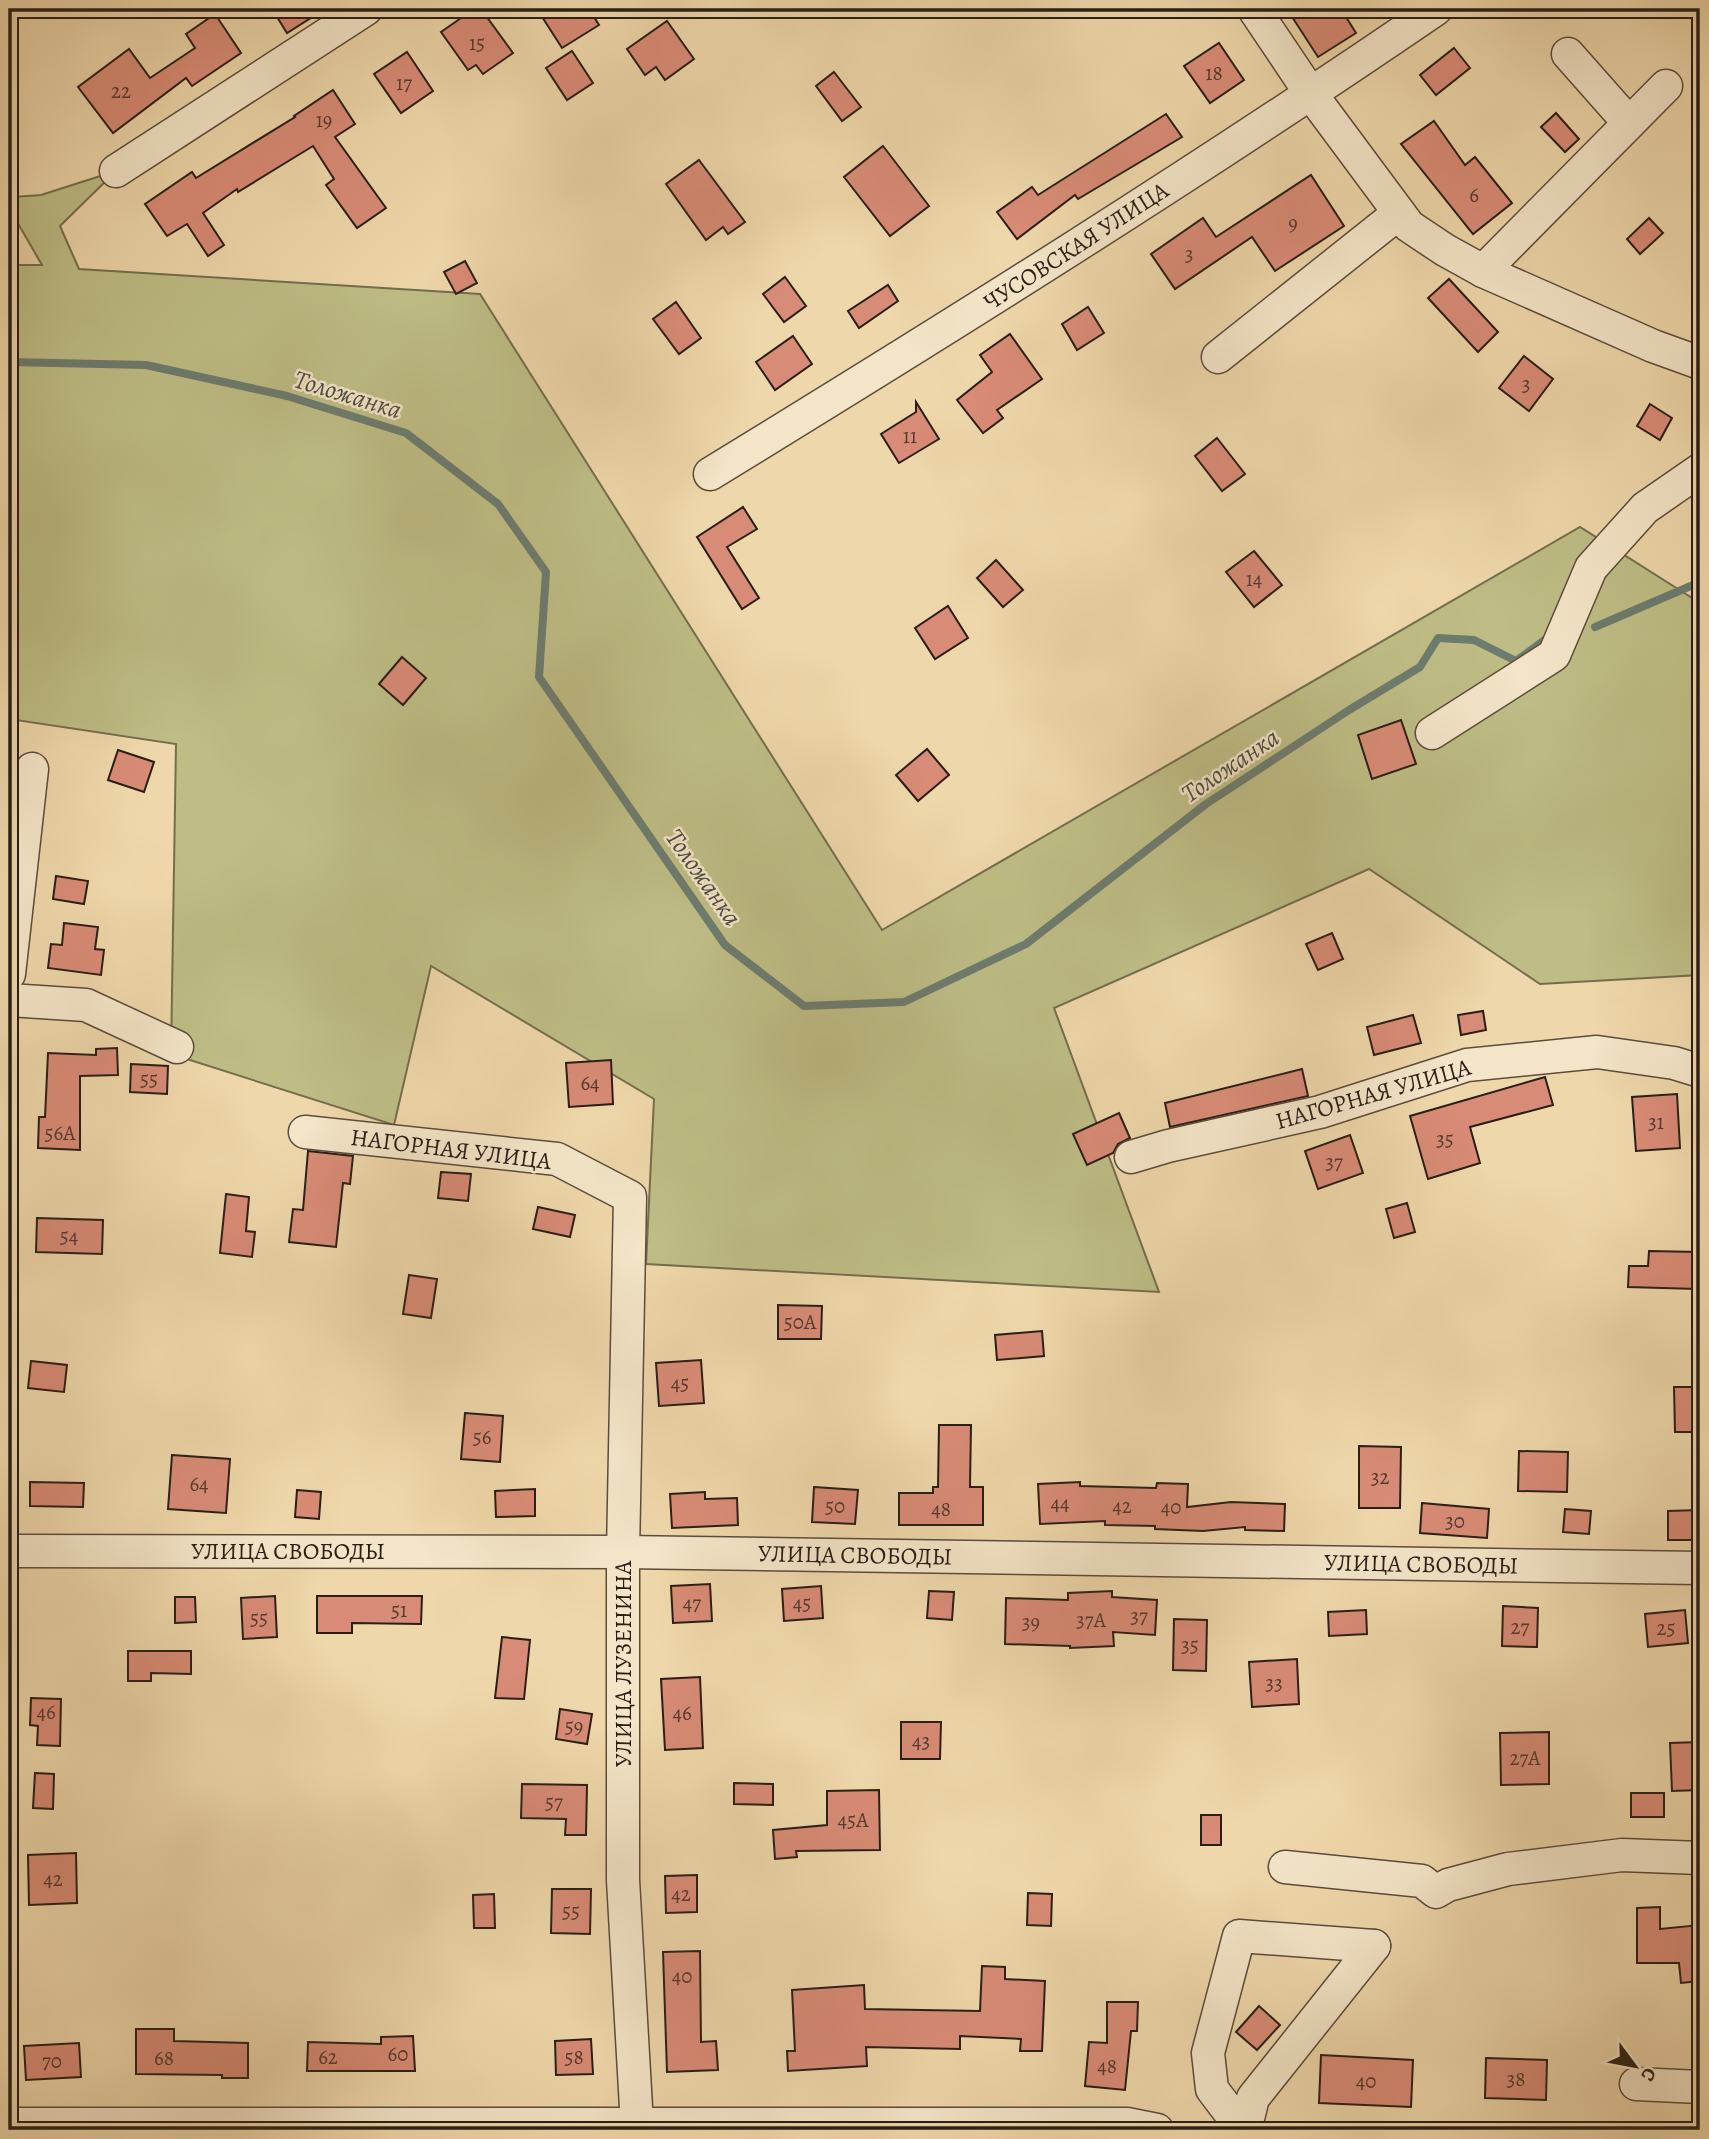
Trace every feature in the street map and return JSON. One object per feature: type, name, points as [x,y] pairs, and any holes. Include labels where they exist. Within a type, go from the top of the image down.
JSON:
[{"type":"street","points":[[1254,9],[1311,94],[1404,219],[1483,271],[1653,346],[1700,363]]},
{"type":"street","name":"ЧУСОВСКАЯ УЛИЦА","points":[[710,474],[1032,275],[1311,94],[1436,9]]},
{"type":"street","points":[[116,171],[361,10]]},
{"type":"street","points":[[1568,54],[1629,123]]},
{"type":"street","points":[[1483,271],[1666,86]]},
{"type":"street","points":[[1218,357],[1404,219]]},
{"type":"street","points":[[1432,733],[1554,655],[1591,568],[1645,508],[1700,470]]},
{"type":"street","points":[[9,974],[32,769]]},
{"type":"street","points":[[9,1000],[86,1005],[177,1047]]},
{"type":"street","name":"НАГОРНАЯ УЛИЦА","points":[[1131,1157],[1168,1146],[1320,1112],[1467,1065],[1597,1052],[1674,1063],[1700,1071]]},
{"type":"street","name":"НАГОРНАЯ УЛИЦА","points":[[305,1132],[557,1159],[631,1197]]},
{"type":"street","name":"УЛИЦА ЛУЗЕНИНА","points":[[631,1197],[623,1552],[623,1880],[635,2128]]},
{"type":"street","name":"УЛИЦА СВОБОДЫ","points":[[9,1551],[623,1552],[1700,1568]]},
{"type":"street","points":[[1284,1867],[1422,1881],[1436,1892],[1448,1885],[1508,1869],[1622,1855],[1700,1858]]},
{"type":"street","points":[[1239,1936],[1374,1945],[1253,2098],[1244,2130],[1212,2088],[1208,2053],[1239,1936]]},
{"type":"street","points":[[1636,2084],[1700,2087]]},
{"type":"street","points":[[9,2124],[635,2128],[1057,2127],[1127,2124],[1157,2130]]},
{"type":"shaded area","points":[[116,171],[60,226],[79,269],[480,294],[882,930],[1580,527],[1700,603],[1700,975],[1540,984],[1369,869],[1054,1008],[1159,1292],[646,1264],[654,1099],[431,966],[394,1125],[171,1054],[176,744],[9,719],[9,265],[42,265],[9,208],[13,197],[41,195]]},
{"type":"building","points":[[272,9],[325,9],[287,33]]},
{"type":"building","points":[[474,9],[481,9],[513,53],[483,74],[476,65],[468,70],[441,32]]},
{"type":"building","points":[[537,9],[589,9],[599,25],[562,48]]},
{"type":"building","points":[[1287,9],[1341,9],[1356,33],[1318,57]]},
{"type":"building","points":[[215,14],[241,53],[192,86],[186,78],[113,133],[78,87],[129,49],[150,78],[195,48],[186,34]]},
{"type":"building","points":[[667,21],[694,59],[665,80],[656,67],[645,75],[627,49]]},
{"type":"building","points":[[1219,43],[1244,80],[1210,103],[1184,66]]},
{"type":"building","points":[[1454,48],[1470,68],[1436,95],[1420,75]]},
{"type":"building","points":[[572,51],[593,83],[567,100],[546,68]]},
{"type":"building","points":[[407,52],[433,91],[401,113],[374,74]]},
{"type":"building","points":[[834,72],[861,107],[842,121],[816,86]]},
{"type":"building","points":[[333,90],[355,124],[335,137],[386,208],[357,228],[326,185],[334,179],[313,146],[238,192],[237,189],[203,213],[224,245],[208,256],[187,224],[167,236],[145,204],[192,172],[196,178],[295,117]]},
{"type":"building","points":[[1556,113],[1579,139],[1565,152],[1541,127]]},
{"type":"building","points":[[1166,114],[1182,137],[1078,199],[1075,195],[1017,239],[997,212],[1032,187],[1038,195]]},
{"type":"building","points":[[1434,121],[1465,165],[1475,157],[1512,203],[1473,234],[1401,144]]},
{"type":"building","points":[[883,146],[929,206],[890,236],[844,177]]},
{"type":"building","points":[[699,160],[745,222],[728,234],[723,227],[706,240],[666,184]]},
{"type":"building","points":[[1311,175],[1344,226],[1275,271],[1252,237],[1175,289],[1151,254],[1203,218],[1216,237]]},
{"type":"building","points":[[1649,218],[1663,233],[1640,254],[1627,239]]},
{"type":"building","points":[[465,261],[477,283],[456,294],[444,272]]},
{"type":"building","points":[[785,277],[806,306],[784,322],[763,294]]},
{"type":"building","points":[[1449,279],[1498,332],[1478,352],[1428,298]]},
{"type":"building","points":[[888,285],[898,301],[859,328],[848,311]]},
{"type":"building","points":[[676,302],[701,338],[679,354],[653,319]]},
{"type":"building","points":[[1088,307],[1104,333],[1077,350],[1062,324]]},
{"type":"building","points":[[1010,334],[1042,379],[997,410],[1003,418],[983,433],[957,400],[992,372],[980,355]]},
{"type":"building","points":[[793,336],[812,364],[775,390],[756,362]]},
{"type":"building","points":[[1524,356],[1553,379],[1529,411],[1499,388]]},
{"type":"building","points":[[916,402],[939,439],[899,463],[881,434],[916,412]]},
{"type":"building","points":[[1650,404],[1672,418],[1660,440],[1637,426]]},
{"type":"building","points":[[1217,438],[1245,474],[1222,491],[1195,456]]},
{"type":"building","points":[[743,507],[757,529],[727,547],[759,598],[742,609],[697,537]]},
{"type":"building","points":[[1254,551],[1282,585],[1254,607],[1226,572]]},
{"type":"building","points":[[996,560],[1023,590],[1003,607],[977,578]]},
{"type":"building","points":[[948,606],[968,638],[935,659],[915,628]]},
{"type":"building","points":[[402,657],[426,678],[403,705],[379,684]]},
{"type":"building","points":[[1401,720],[1416,764],[1372,779],[1358,735]]},
{"type":"building","points":[[927,749],[949,775],[918,801],[896,775]]},
{"type":"building","points":[[118,750],[154,762],[144,792],[108,780]]},
{"type":"building","points":[[56,876],[88,881],[84,904],[53,899]]},
{"type":"building","points":[[64,923],[98,927],[95,949],[104,950],[101,975],[48,968],[51,944],[62,945]]},
{"type":"building","points":[[1332,933],[1343,959],[1318,970],[1306,944]]},
{"type":"building","points":[[1483,1011],[1486,1030],[1461,1035],[1458,1015]]},
{"type":"building","points":[[1413,1015],[1421,1043],[1374,1055],[1367,1027]]},
{"type":"building","points":[[117,1048],[118,1075],[80,1076],[80,1150],[38,1148],[39,1117],[45,1117],[48,1053],[96,1055],[96,1049]]},
{"type":"building","points":[[611,1060],[613,1104],[569,1107],[566,1063]]},
{"type":"building","points":[[131,1064],[168,1066],[167,1094],[130,1092]]},
{"type":"building","points":[[1302,1069],[1308,1096],[1170,1127],[1165,1103]]},
{"type":"building","points":[[1545,1077],[1553,1105],[1470,1127],[1480,1163],[1428,1179],[1410,1116]]},
{"type":"building","points":[[1677,1094],[1680,1148],[1636,1151],[1632,1097]]},
{"type":"building","points":[[1119,1113],[1130,1138],[1118,1144],[1113,1153],[1087,1165],[1073,1134]]},
{"type":"building","points":[[1350,1135],[1363,1173],[1318,1189],[1305,1151]]},
{"type":"building","points":[[308,1151],[353,1156],[350,1184],[343,1183],[336,1247],[289,1242],[293,1209],[303,1210]]},
{"type":"building","points":[[441,1172],[471,1174],[468,1201],[438,1198]]},
{"type":"building","points":[[226,1194],[249,1197],[246,1231],[255,1232],[252,1257],[220,1253]]},
{"type":"building","points":[[1407,1203],[1415,1232],[1394,1238],[1386,1209]]},
{"type":"building","points":[[538,1207],[575,1215],[570,1237],[533,1229]]},
{"type":"building","points":[[37,1218],[103,1220],[102,1254],[36,1252]]},
{"type":"building","points":[[1649,1251],[1699,1252],[1697,1289],[1628,1287],[1629,1266],[1648,1266]]},
{"type":"building","points":[[409,1275],[437,1279],[431,1318],[403,1314]]},
{"type":"building","points":[[778,1305],[822,1306],[821,1339],[778,1339]]},
{"type":"building","points":[[1042,1331],[1044,1356],[997,1360],[995,1335]]},
{"type":"building","points":[[701,1360],[704,1403],[659,1406],[656,1363]]},
{"type":"building","points":[[31,1361],[67,1365],[64,1392],[28,1388]]},
{"type":"building","points":[[1674,1387],[1700,1387],[1700,1432],[1675,1432]]},
{"type":"building","points":[[465,1413],[503,1416],[500,1462],[461,1459]]},
{"type":"building","points":[[939,1425],[971,1425],[970,1487],[983,1487],[983,1525],[899,1525],[899,1493],[933,1493],[933,1487],[938,1487]]},
{"type":"building","points":[[1359,1446],[1401,1447],[1400,1508],[1359,1508]]},
{"type":"building","points":[[1519,1451],[1568,1452],[1567,1492],[1518,1491]]},
{"type":"building","points":[[172,1455],[230,1459],[226,1513],[168,1509]]},
{"type":"building","points":[[30,1482],[84,1483],[83,1507],[30,1506]]},
{"type":"building","points":[[1080,1482],[1080,1486],[1156,1488],[1157,1483],[1188,1484],[1187,1507],[1231,1502],[1285,1504],[1284,1531],[1245,1530],[1245,1527],[1203,1531],[1155,1529],[1155,1526],[1105,1525],[1105,1521],[1040,1524],[1038,1484]]},
{"type":"building","points":[[814,1487],[858,1490],[855,1524],[812,1522]]},
{"type":"building","points":[[535,1489],[535,1516],[496,1517],[495,1491]]},
{"type":"building","points":[[297,1490],[321,1492],[319,1519],[295,1517]]},
{"type":"building","points":[[705,1492],[705,1499],[737,1498],[738,1525],[672,1528],[670,1494]]},
{"type":"building","points":[[1422,1503],[1489,1509],[1487,1538],[1420,1533]]},
{"type":"building","points":[[1565,1509],[1591,1511],[1589,1534],[1563,1532]]},
{"type":"building","points":[[1700,1510],[1700,1540],[1668,1540],[1668,1511]]},
{"type":"building","points":[[710,1584],[712,1621],[673,1623],[671,1586]]},
{"type":"building","points":[[821,1586],[823,1618],[784,1621],[782,1589]]},
{"type":"building","points":[[929,1591],[954,1592],[952,1620],[927,1618]]},
{"type":"building","points":[[1112,1591],[1112,1597],[1157,1600],[1155,1635],[1113,1632],[1114,1646],[1070,1648],[1005,1644],[1006,1598],[1068,1600],[1068,1593]]},
{"type":"building","points":[[275,1596],[277,1637],[243,1639],[241,1598]]},
{"type":"building","points":[[317,1596],[422,1596],[421,1624],[352,1623],[352,1633],[317,1633]]},
{"type":"building","points":[[175,1597],[195,1597],[196,1622],[175,1623]]},
{"type":"building","points":[[1503,1606],[1538,1608],[1537,1647],[1502,1646]]},
{"type":"building","points":[[1366,1610],[1367,1634],[1329,1636],[1328,1612]]},
{"type":"building","points":[[1685,1610],[1688,1643],[1648,1647],[1645,1614]]},
{"type":"building","points":[[1174,1619],[1207,1620],[1206,1671],[1173,1670]]},
{"type":"building","points":[[502,1637],[530,1640],[524,1699],[495,1698]]},
{"type":"building","points":[[128,1651],[191,1651],[191,1674],[151,1673],[151,1681],[128,1681]]},
{"type":"building","points":[[1297,1659],[1299,1704],[1252,1707],[1249,1662]]},
{"type":"building","points":[[700,1677],[703,1748],[665,1750],[661,1679]]},
{"type":"building","points":[[31,1698],[61,1699],[60,1746],[37,1745],[38,1726],[30,1725]]},
{"type":"building","points":[[560,1709],[592,1714],[587,1744],[556,1739]]},
{"type":"building","points":[[901,1722],[941,1722],[940,1759],[901,1759]]},
{"type":"building","points":[[1549,1732],[1549,1784],[1501,1785],[1500,1733]]},
{"type":"building","points":[[1700,1742],[1700,1790],[1672,1791],[1670,1743]]},
{"type":"building","points":[[35,1773],[54,1774],[53,1809],[33,1808]]},
{"type":"building","points":[[734,1783],[773,1784],[773,1805],[734,1804]]},
{"type":"building","points":[[522,1784],[587,1785],[586,1835],[565,1835],[566,1819],[521,1818]]},
{"type":"building","points":[[879,1790],[880,1850],[796,1851],[797,1857],[775,1859],[773,1830],[827,1825],[827,1791]]},
{"type":"building","points":[[1631,1793],[1664,1793],[1664,1817],[1631,1817]]},
{"type":"building","points":[[1201,1815],[1221,1815],[1221,1845],[1201,1845]]},
{"type":"building","points":[[76,1853],[77,1903],[29,1905],[28,1855]]},
{"type":"building","points":[[697,1875],[697,1912],[666,1913],[665,1876]]},
{"type":"building","points":[[552,1889],[591,1889],[590,1934],[551,1933]]},
{"type":"building","points":[[1028,1893],[1052,1894],[1051,1926],[1027,1925]]},
{"type":"building","points":[[494,1894],[495,1928],[474,1928],[473,1895]]},
{"type":"building","points":[[1660,1907],[1660,1929],[1700,1925],[1700,1981],[1681,1983],[1679,1963],[1637,1963],[1637,1908]]},
{"type":"building","points":[[700,1951],[701,2042],[716,2041],[718,2070],[667,2072],[663,1952]]},
{"type":"building","points":[[982,1966],[1005,1967],[1005,1979],[1045,1981],[1042,2051],[1020,2051],[1021,2039],[960,2036],[960,2049],[866,2047],[867,2066],[788,2071],[787,2051],[795,2051],[792,1990],[864,1985],[865,2009],[980,2011]]},
{"type":"building","points":[[1107,2002],[1138,2002],[1137,2031],[1131,2031],[1125,2090],[1085,2086],[1089,2042],[1107,2043]]},
{"type":"building","points":[[1259,2006],[1280,2025],[1257,2050],[1236,2032]]},
{"type":"building","points":[[136,2029],[174,2029],[174,2041],[248,2043],[248,2078],[136,2074]]},
{"type":"building","points":[[413,2036],[415,2071],[307,2071],[308,2042],[381,2044],[381,2037]]},
{"type":"building","points":[[591,2039],[593,2074],[556,2075],[555,2041]]},
{"type":"building","points":[[79,2043],[81,2077],[26,2080],[24,2046]]},
{"type":"building","points":[[1321,2055],[1413,2060],[1411,2107],[1319,2103]]},
{"type":"building","points":[[1486,2058],[1547,2060],[1546,2100],[1485,2098]]},
{"type":"waterway","name":"Толожанка","points":[[9,362],[146,365],[287,396],[406,433],[498,504],[546,572],[539,677],[725,945],[804,1006],[904,1002],[1026,944],[1206,804],[1420,667],[1438,638],[1474,640],[1516,661],[1550,636]]},
{"type":"waterway","name":"Толожанка","points":[[1595,627],[1700,582]]}]
